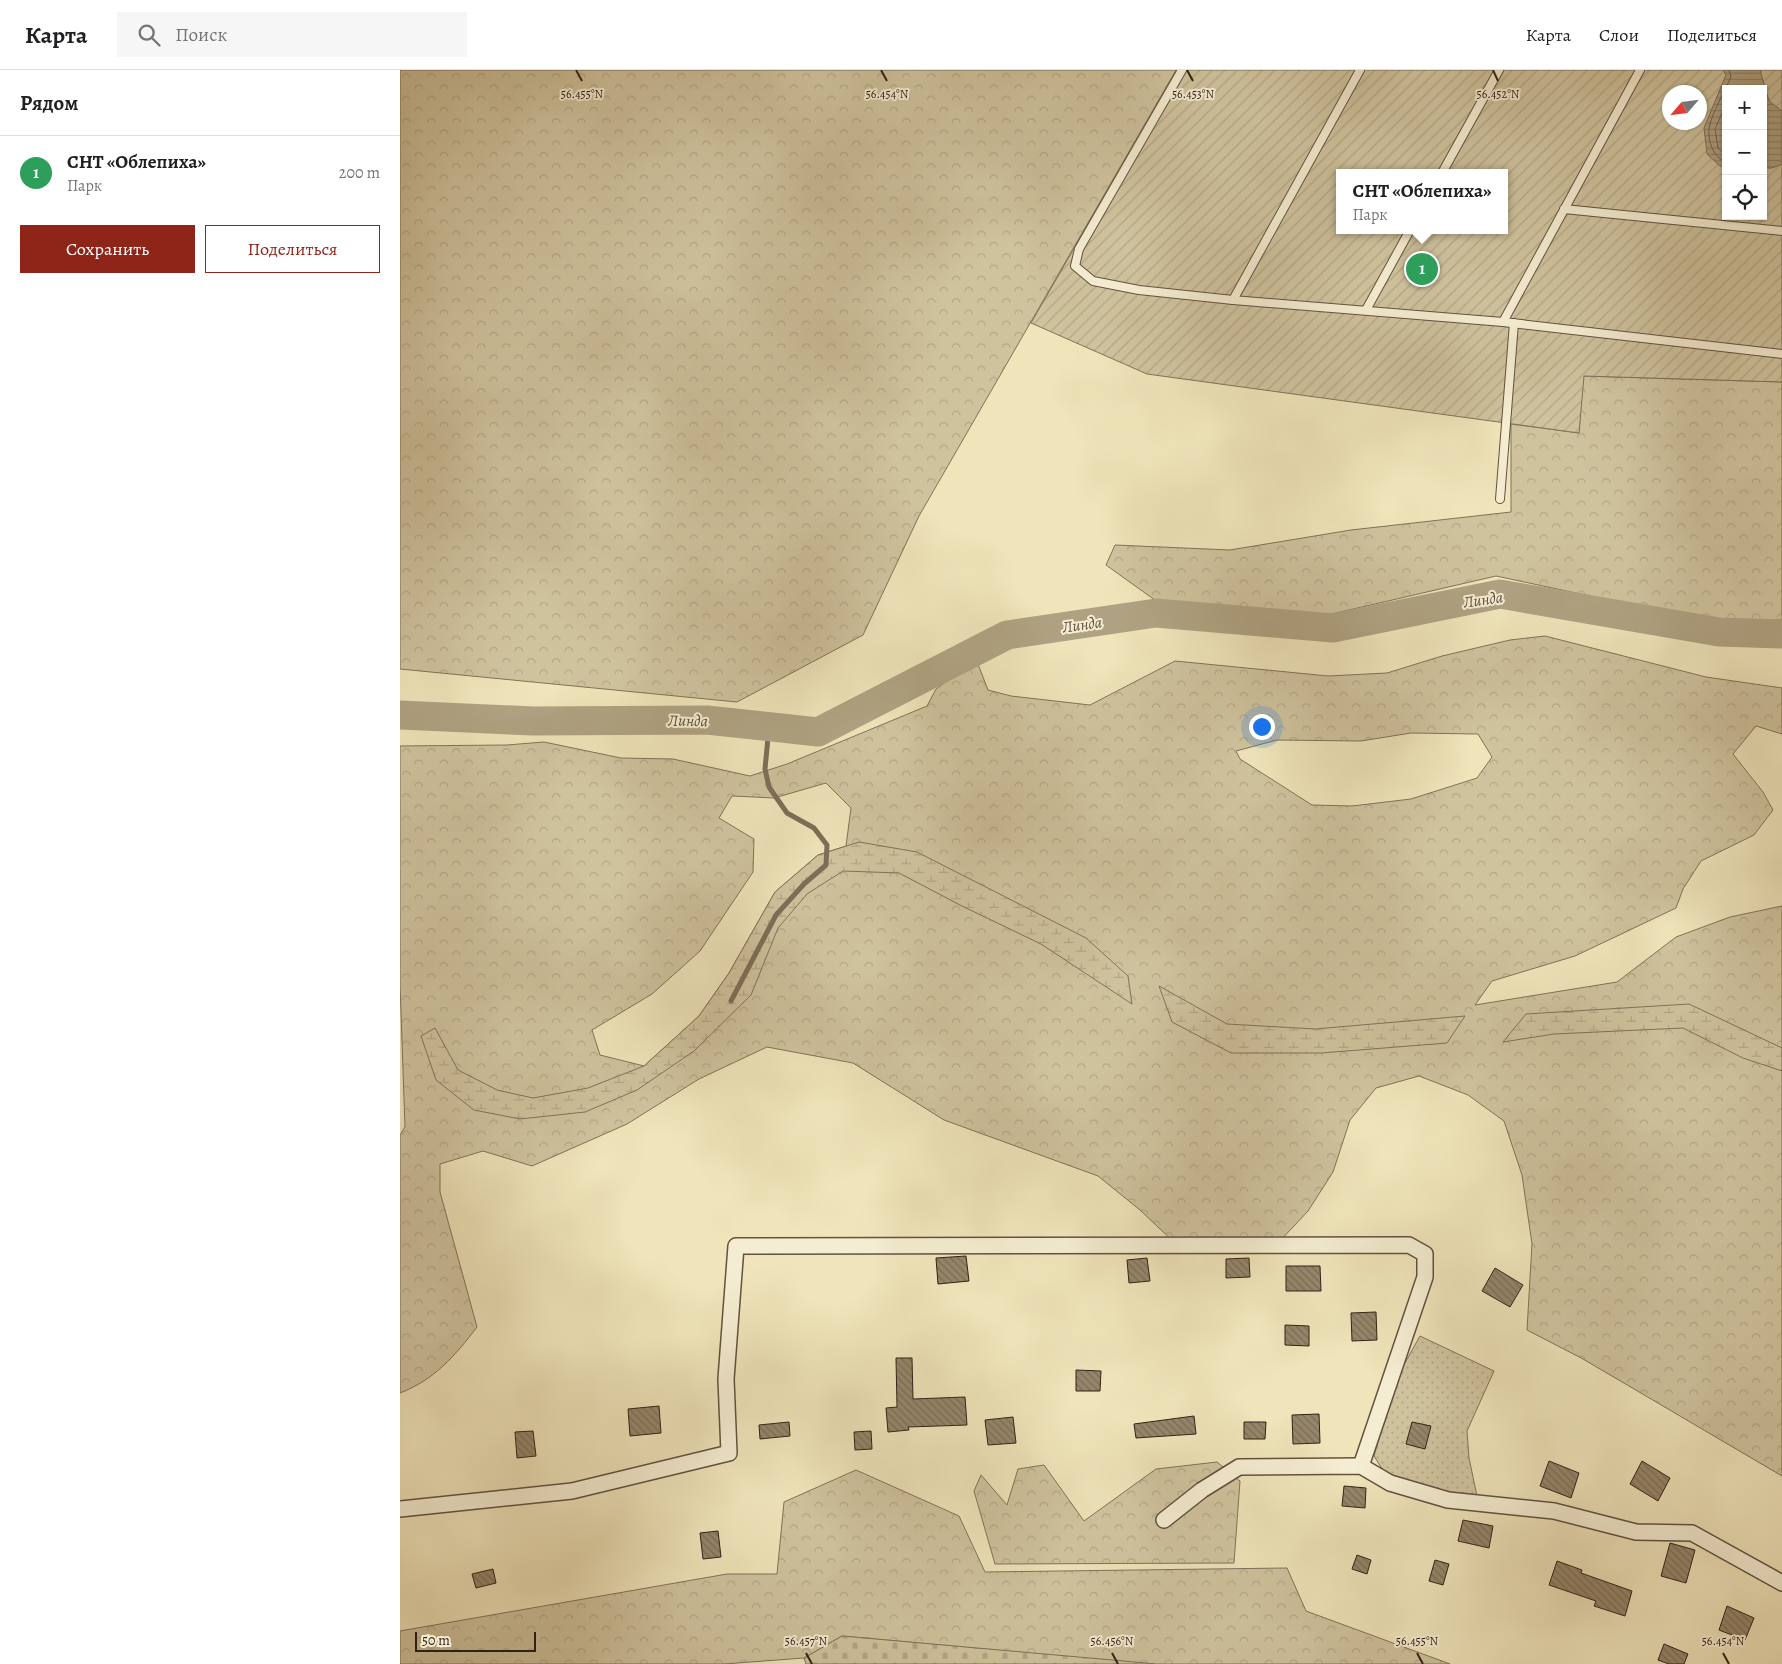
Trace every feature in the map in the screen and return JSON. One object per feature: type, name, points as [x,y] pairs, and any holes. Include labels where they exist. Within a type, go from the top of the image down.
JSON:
[{"type":"street","points":[[400,1509],[572,1491],[729,1453],[726,1379],[736,1246],[1409,1244],[1425,1254],[1425,1277],[1361,1466]]},
{"type":"street","points":[[1164,1520],[1202,1490],[1240,1467],[1361,1466],[1390,1483],[1448,1500],[1554,1511],[1636,1532],[1692,1533],[1782,1583]]},
{"type":"lane","points":[[1182,70],[1079,249],[1075,266],[1093,281],[1139,290],[1233,300],[1514,323],[1782,354]]},
{"type":"lane","points":[[1233,300],[1360,70]]},
{"type":"lane","points":[[1444,169],[1499,70]]},
{"type":"lane","points":[[1503,322],[1640,70]]},
{"type":"lane","points":[[1564,209],[1782,231]]},
{"type":"lane","points":[[1366,310],[1408,234]]},
{"type":"lane","points":[[1500,499],[1514,323]]},
{"type":"green space","points":[[400,70],[1176,70],[919,516],[863,635],[737,702],[400,669]]},
{"type":"green space","points":[[1177,70],[1782,70],[1782,382],[1584,376],[1579,433],[1147,374],[1031,323]]},
{"type":"green space","points":[[1583,376],[1782,382],[1782,620],[1708,621],[1496,576],[1323,616],[1159,603],[1106,565],[1115,545],[1230,550],[1351,530],[1511,512],[1511,424],[1579,433]]},
{"type":"green space","points":[[1545,636],[1706,677],[1782,688],[1782,734],[1756,726],[1733,754],[1763,792],[1773,810],[1754,835],[1701,861],[1683,889],[1676,908],[1575,956],[1492,981],[1475,1005],[1617,982],[1676,937],[1730,917],[1782,906],[1782,1476],[1583,1359],[1527,1330],[1532,1244],[1522,1175],[1504,1121],[1468,1095],[1419,1076],[1376,1088],[1350,1120],[1333,1172],[1308,1211],[1278,1243],[1178,1246],[1140,1210],[1098,1176],[944,1120],[853,1063],[767,1047],[699,1079],[627,1124],[532,1166],[483,1151],[440,1164],[440,1192],[477,1327],[452,1357],[434,1374],[400,1393],[400,1135],[405,1127],[400,984],[400,746],[507,745],[544,742],[621,758],[673,759],[750,776],[787,764],[927,706],[936,689],[976,659],[988,690],[1011,696],[1090,705],[1175,661],[1328,676],[1387,673],[1442,656],[1510,640]],"holes":[[[1411,733],[1478,734],[1492,757],[1477,778],[1411,799],[1352,806],[1312,805],[1240,759],[1236,751],[1277,740],[1361,741]],[[826,783],[851,808],[846,846],[818,855],[775,892],[729,973],[699,1016],[644,1066],[600,1055],[592,1030],[652,994],[700,951],[753,872],[754,839],[719,818],[732,796],[774,798]]]},
{"type":"green space","points":[[859,842],[917,852],[1086,938],[1128,976],[1132,1004],[1041,944],[899,873],[843,871],[807,894],[778,928],[751,995],[694,1051],[637,1090],[585,1112],[520,1119],[474,1110],[436,1080],[421,1036],[435,1028],[458,1070],[497,1090],[533,1098],[588,1088],[644,1066],[699,1016],[729,973],[775,892],[818,855]]},
{"type":"green space","points":[[1159,986],[1227,1024],[1315,1029],[1465,1016],[1447,1043],[1321,1053],[1231,1053],[1172,1022]]},
{"type":"green space","points":[[1689,1004],[1782,1048],[1782,1071],[1743,1058],[1683,1028],[1554,1034],[1503,1042],[1526,1014]]},
{"type":"green space","points":[[1420,1336],[1494,1371],[1467,1431],[1469,1458],[1477,1496],[1442,1494],[1384,1472],[1374,1456],[1396,1379]]},
{"type":"green space","points":[[1217,1462],[1240,1481],[1234,1563],[995,1564],[974,1491],[981,1475],[1007,1505],[1018,1469],[1044,1465],[1084,1521],[1156,1469]]},
{"type":"green space","points":[[856,1470],[959,1516],[985,1572],[1287,1568],[1306,1611],[1450,1664],[1146,1664],[842,1636],[804,1658],[724,1664],[400,1664],[400,1631],[727,1574],[777,1574],[784,1502]]},
{"type":"green space","points":[[842,1636],[1155,1664],[806,1664],[804,1658]]},
{"type":"water","points":[[1723,70],[1760,70],[1764,85],[1722,85],[1722,166],[1720,166],[1707,154],[1704,130],[1707,130],[1707,121],[1726,75]]},
{"type":"water","points":[[1767,94],[1769,101],[1782,111],[1782,164],[1767,168]]},
{"type":"building","points":[[966,1256],[969,1281],[938,1284],[936,1258]]},
{"type":"building","points":[[1147,1258],[1150,1281],[1129,1283],[1127,1260]]},
{"type":"building","points":[[1249,1258],[1250,1277],[1226,1278],[1226,1259]]},
{"type":"building","points":[[1286,1266],[1320,1266],[1321,1291],[1286,1291]]},
{"type":"building","points":[[1495,1268],[1523,1285],[1510,1307],[1482,1291]]},
{"type":"building","points":[[1376,1312],[1377,1340],[1352,1341],[1351,1313]]},
{"type":"building","points":[[1285,1325],[1309,1326],[1309,1346],[1285,1345]]},
{"type":"building","points":[[896,1358],[912,1358],[913,1399],[965,1397],[967,1425],[908,1427],[909,1430],[888,1432],[886,1408],[897,1407]]},
{"type":"building","points":[[1076,1370],[1101,1371],[1100,1391],[1076,1391]]},
{"type":"building","points":[[659,1406],[661,1433],[630,1436],[628,1409]]},
{"type":"building","points":[[1319,1414],[1320,1443],[1293,1444],[1292,1415]]},
{"type":"building","points":[[1194,1416],[1196,1434],[1136,1438],[1134,1424]]},
{"type":"building","points":[[1013,1417],[1016,1443],[988,1445],[985,1420]]},
{"type":"building","points":[[789,1422],[790,1436],[760,1439],[759,1425]]},
{"type":"building","points":[[1244,1422],[1266,1422],[1265,1439],[1244,1439]]},
{"type":"building","points":[[1412,1422],[1431,1426],[1425,1449],[1406,1444]]},
{"type":"building","points":[[533,1431],[536,1456],[517,1458],[515,1432]]},
{"type":"building","points":[[871,1431],[872,1449],[855,1450],[854,1432]]},
{"type":"building","points":[[1549,1461],[1579,1473],[1571,1498],[1540,1486]]},
{"type":"building","points":[[1642,1461],[1670,1478],[1658,1501],[1630,1484]]},
{"type":"building","points":[[1344,1486],[1366,1488],[1365,1508],[1342,1506]]},
{"type":"building","points":[[1463,1520],[1493,1526],[1489,1548],[1458,1541]]},
{"type":"building","points":[[718,1531],[721,1557],[703,1559],[700,1533]]},
{"type":"building","points":[[1670,1543],[1695,1550],[1686,1583],[1661,1576]]},
{"type":"building","points":[[1357,1555],[1371,1560],[1367,1574],[1352,1569]]},
{"type":"building","points":[[1435,1560],[1449,1564],[1443,1585],[1429,1581]]},
{"type":"building","points":[[1557,1561],[1582,1570],[1581,1573],[1632,1591],[1625,1616],[1594,1606],[1596,1601],[1549,1585]]},
{"type":"building","points":[[493,1569],[496,1583],[476,1588],[472,1574]]},
{"type":"building","points":[[1727,1606],[1754,1618],[1745,1640],[1719,1630]]},
{"type":"building","points":[[1664,1644],[1688,1654],[1684,1664],[1669,1664],[1658,1660]]},
{"type":"waterway","name":"Линда","points":[[400,715],[533,721],[707,720],[818,732],[1007,635],[1156,613],[1333,628],[1500,594],[1719,632],[1782,634]]},
{"type":"waterway","points":[[731,1001],[776,915],[804,884],[826,865],[827,845],[814,828],[787,813],[769,787],[765,769],[769,727]]},
{"type":"place","name":"СНТ «Облепиха»","points":[[1422,269]]}]
